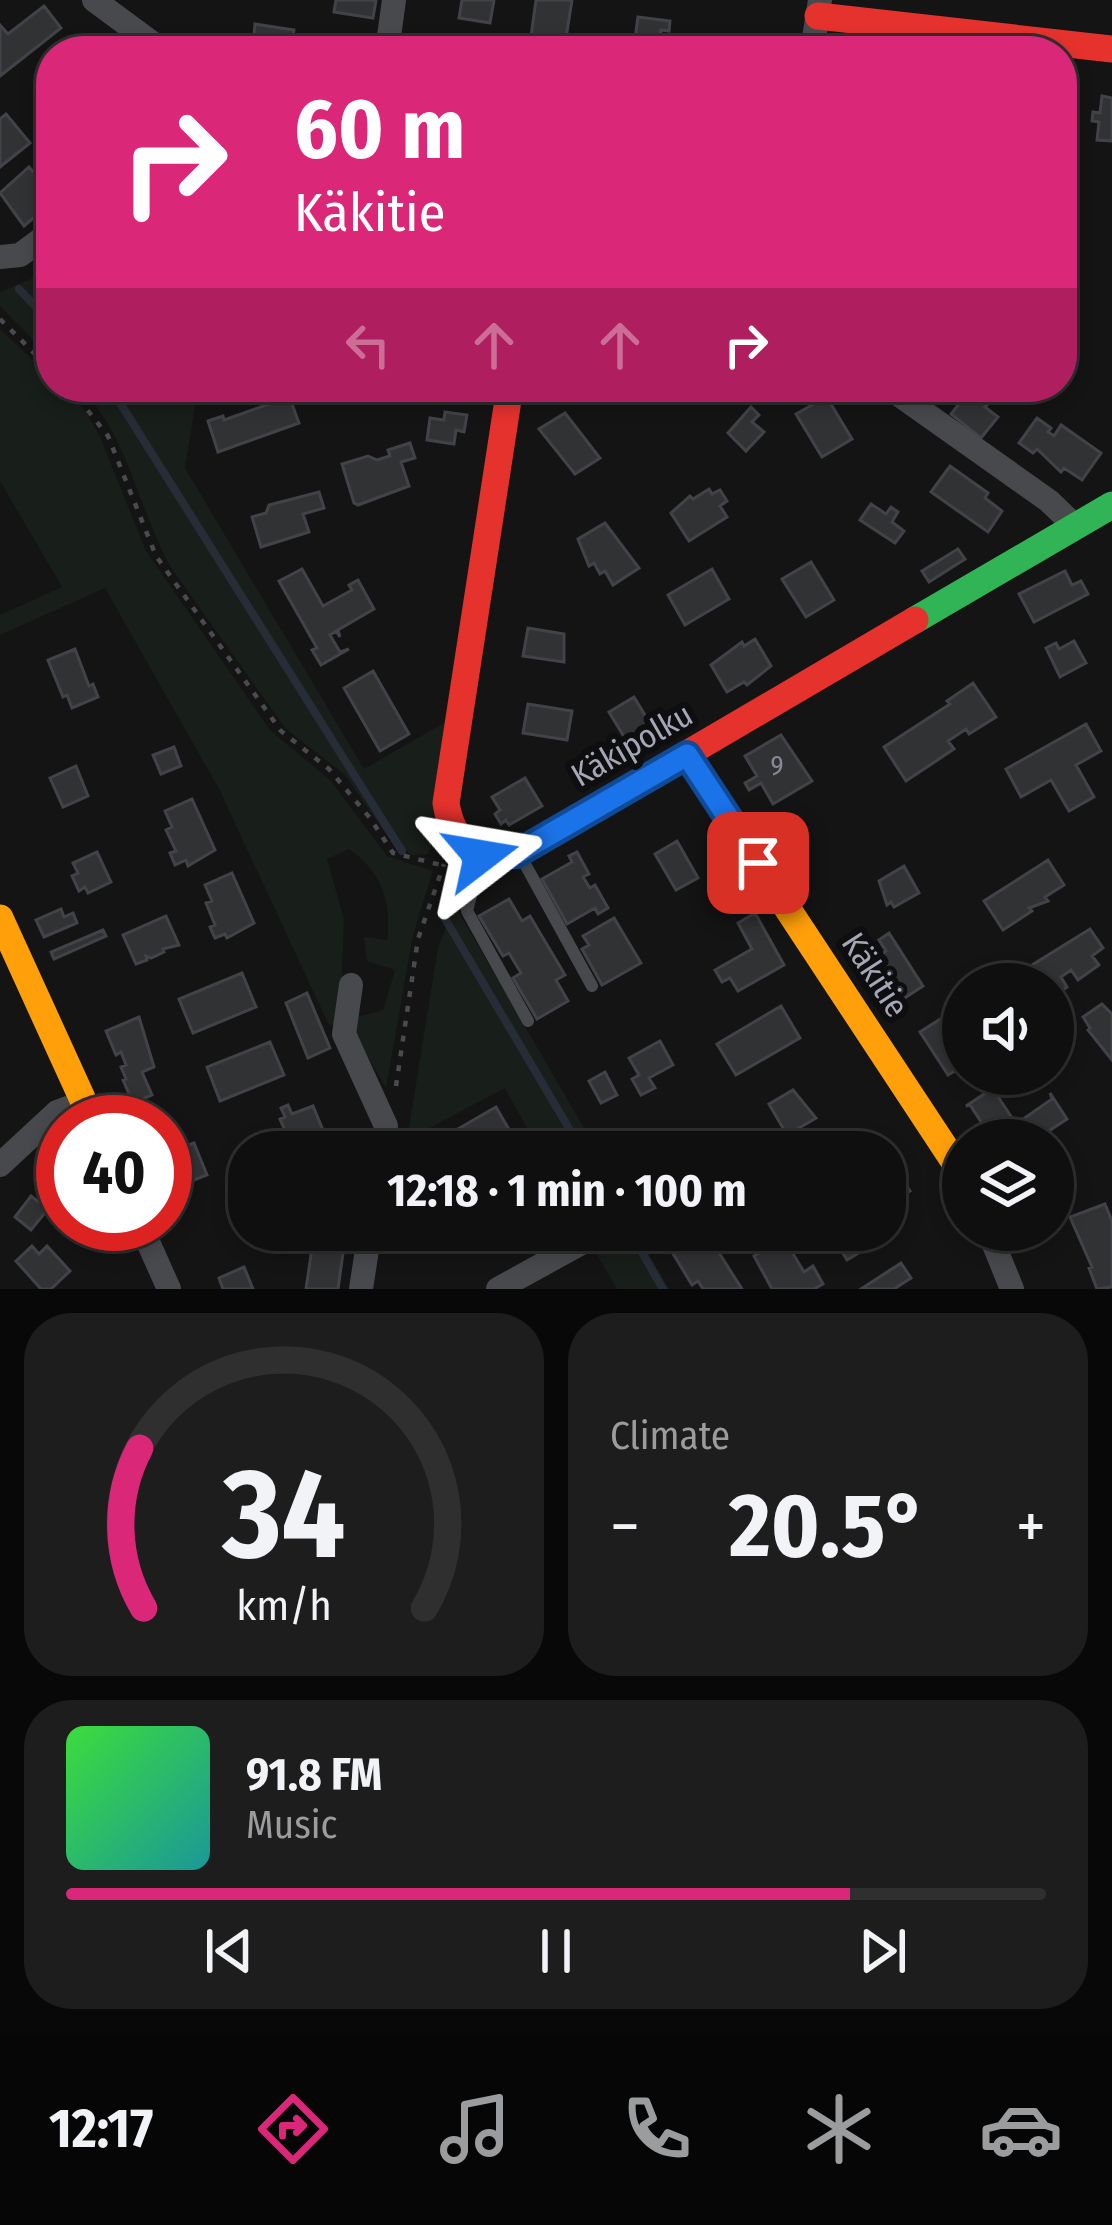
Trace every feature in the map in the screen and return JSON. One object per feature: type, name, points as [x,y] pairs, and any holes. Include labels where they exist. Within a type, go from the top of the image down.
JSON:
[{"type":"street","points":[[94,0],[143,36]]},
{"type":"street","points":[[389,36],[394,0]]},
{"type":"street","points":[[819,8],[1019,36]]},
{"type":"street","points":[[1077,44],[1112,49]]},
{"type":"street","points":[[0,257],[20,255],[36,243]]},
{"type":"street","points":[[462,856],[448,825],[446,803],[508,402]]},
{"type":"street","points":[[909,402],[1049,500],[1075,526]]},
{"type":"street","name":"Käkipolku","points":[[462,856],[518,853],[1112,505]]},
{"type":"street","name":"Käkitie","points":[[687,755],[942,1143]]},
{"type":"street","points":[[0,918],[81,1095]]},
{"type":"street","points":[[351,985],[344,1034],[381,1131]]},
{"type":"street","points":[[0,1165],[36,1132]]},
{"type":"street","points":[[152,1251],[170,1289]]},
{"type":"street","points":[[361,1289],[367,1251]]},
{"type":"street","points":[[498,1289],[567,1251]]},
{"type":"street","points":[[997,1251],[1012,1289]]},
{"type":"lane","points":[[518,853],[592,986]]},
{"type":"lane","points":[[462,856],[467,911],[528,1021]]},
{"type":"path","points":[[0,319],[36,355]]},
{"type":"path","points":[[81,402],[109,436],[156,556],[281,731],[329,770],[393,854],[462,856],[418,940],[386,1131]]},
{"type":"shaded area","points":[[36,275],[36,343],[0,306],[0,292]]},
{"type":"shaded area","points":[[0,329],[36,363],[36,402],[77,402],[85,410],[146,551],[270,730],[331,781],[387,856],[433,871],[413,935],[386,1088],[353,1031],[354,1018],[383,1010],[395,970],[367,961],[364,937],[387,940],[386,900],[376,877],[349,849],[327,859],[344,919],[340,1024],[329,1025],[219,789],[105,588],[0,635],[0,615],[62,587],[0,481]]},
{"type":"shaded area","points":[[93,402],[196,402],[185,468],[364,769],[444,723],[428,854],[412,855],[388,837],[345,775],[285,728],[172,569],[122,451]]},
{"type":"shaded area","points":[[455,906],[586,1131],[529,1131],[505,1088],[424,1131],[408,1131],[438,948]]},
{"type":"shaded area","points":[[595,1251],[647,1251],[669,1289],[617,1289]]},
{"type":"building","points":[[336,0],[376,0],[373,18],[334,12]]},
{"type":"building","points":[[462,0],[494,0],[490,23],[459,18]]},
{"type":"building","points":[[536,0],[572,0],[566,36],[531,36]]},
{"type":"building","points":[[44,6],[61,28],[51,36],[36,36],[36,48],[0,76],[0,25],[8,34]]},
{"type":"building","points":[[638,17],[670,21],[669,31],[661,30],[660,36],[635,36]]},
{"type":"building","points":[[255,24],[294,30],[293,36],[254,36]]},
{"type":"building","points":[[1102,96],[1112,98],[1112,141],[1097,140],[1099,122],[1092,121],[1093,112],[1100,113]]},
{"type":"building","points":[[6,114],[30,143],[0,167],[0,119]]},
{"type":"building","points":[[29,167],[36,175],[36,216],[24,226],[0,193]]},
{"type":"building","points":[[275,402],[291,402],[299,423],[218,452],[208,421],[223,416],[224,420]]},
{"type":"building","points":[[830,402],[852,439],[822,457],[796,414]]},
{"type":"building","points":[[960,402],[988,402],[985,407],[998,417],[981,438],[951,414]]},
{"type":"building","points":[[751,407],[759,415],[752,422],[764,432],[746,451],[728,433]]},
{"type":"building","points":[[445,412],[467,415],[464,432],[456,430],[454,444],[427,440],[430,418],[444,420]]},
{"type":"building","points":[[565,413],[600,458],[575,474],[539,429]]},
{"type":"building","points":[[1037,418],[1054,436],[1061,425],[1101,453],[1082,480],[1064,468],[1061,472],[1037,449],[1033,453],[1019,443]]},
{"type":"building","points":[[410,443],[415,458],[401,462],[409,486],[354,503],[342,464],[368,456],[377,460],[390,456],[388,450]]},
{"type":"building","points":[[950,466],[988,493],[985,498],[1002,511],[988,532],[931,492]]},
{"type":"building","points":[[709,489],[712,494],[720,490],[727,501],[720,506],[727,517],[689,541],[671,513],[690,496],[693,499]]},
{"type":"building","points":[[319,492],[324,508],[303,514],[309,532],[261,547],[252,517],[266,513],[269,505]]},
{"type":"building","points":[[871,504],[886,514],[891,507],[898,512],[892,522],[904,531],[895,543],[860,520]]},
{"type":"building","points":[[605,523],[639,568],[613,585],[605,571],[600,574],[594,563],[589,566],[578,539]]},
{"type":"building","points":[[958,549],[965,559],[929,582],[922,571]]},
{"type":"building","points":[[811,562],[834,600],[806,617],[782,579]]},
{"type":"building","points":[[302,569],[323,606],[352,590],[349,585],[358,580],[374,609],[338,630],[340,637],[336,631],[330,635],[340,652],[349,649],[321,665],[312,650],[317,648],[279,581]]},
{"type":"building","points":[[712,569],[729,599],[685,625],[668,595]]},
{"type":"building","points":[[1065,571],[1072,585],[1081,581],[1088,594],[1034,622],[1019,594]]},
{"type":"building","points":[[528,628],[564,634],[564,662],[523,656]]},
{"type":"building","points":[[755,639],[771,666],[747,685],[744,682],[727,692],[711,665],[742,642],[744,646]]},
{"type":"building","points":[[1074,641],[1086,663],[1060,677],[1046,648],[1056,643],[1059,649]]},
{"type":"building","points":[[75,649],[98,697],[72,708],[48,660]]},
{"type":"building","points":[[373,671],[409,734],[380,751],[344,688]]},
{"type":"building","points":[[973,683],[996,717],[948,741],[954,749],[906,781],[884,747],[950,704],[947,701]]},
{"type":"building","points":[[634,697],[651,725],[626,740],[609,712]]},
{"type":"building","points":[[528,704],[572,711],[567,740],[523,733]]},
{"type":"building","points":[[1086,724],[1101,751],[1076,765],[1094,797],[1069,811],[1051,780],[1021,797],[1006,769]]},
{"type":"building","points":[[781,735],[812,781],[773,804],[761,783],[749,790],[745,783],[757,776],[745,756]]},
{"type":"building","points":[[174,747],[181,766],[161,774],[153,755]]},
{"type":"building","points":[[76,766],[88,796],[63,807],[50,778]]},
{"type":"building","points":[[525,778],[542,806],[509,825],[506,820],[501,824],[492,797]]},
{"type":"building","points":[[192,799],[215,850],[188,866],[186,860],[175,865],[170,853],[176,851],[166,830],[172,827],[165,811]]},
{"type":"building","points":[[677,841],[698,878],[676,890],[655,854]]},
{"type":"building","points":[[97,852],[111,882],[88,893],[85,887],[79,891],[72,876],[78,873],[73,863]]},
{"type":"building","points":[[577,852],[589,874],[583,877],[590,888],[595,885],[608,908],[598,914],[595,908],[567,924],[542,879],[572,862],[569,856]]},
{"type":"building","points":[[1048,860],[1064,885],[1003,930],[984,901]]},
{"type":"building","points":[[904,866],[919,893],[894,907],[891,902],[887,905],[879,881]]},
{"type":"building","points":[[232,873],[254,923],[227,938],[225,934],[215,938],[206,903],[212,901],[205,885]]},
{"type":"building","points":[[509,899],[522,921],[530,916],[565,975],[556,980],[568,1001],[537,1019],[513,978],[521,973],[509,953],[503,956],[479,916]]},
{"type":"building","points":[[61,909],[64,917],[73,913],[77,923],[44,937],[36,920]]},
{"type":"building","points":[[755,913],[784,965],[738,991],[730,978],[722,982],[715,970],[752,949],[738,923]]},
{"type":"building","points":[[166,916],[179,945],[136,964],[123,935]]},
{"type":"building","points":[[614,918],[641,963],[602,985],[582,949],[589,945],[583,936]]},
{"type":"building","points":[[1090,929],[1103,948],[1092,956],[1099,965],[1078,980],[1074,963],[1035,963]]},
{"type":"building","points":[[103,930],[106,936],[54,959],[51,952]]},
{"type":"building","points":[[889,933],[923,986],[894,1005],[867,964],[886,951],[879,940]]},
{"type":"building","points":[[242,973],[256,1007],[193,1033],[179,999]]},
{"type":"building","points":[[307,993],[330,1048],[308,1058],[286,1003]]},
{"type":"building","points":[[1102,1004],[1112,1014],[1112,1060],[1083,1017]]},
{"type":"building","points":[[781,1006],[800,1038],[736,1075],[717,1044]]},
{"type":"building","points":[[139,1017],[154,1067],[142,1072],[152,1095],[130,1095],[121,1067],[126,1065],[106,1031]]},
{"type":"building","points":[[942,1018],[942,1066],[920,1032]]},
{"type":"building","points":[[660,1041],[673,1065],[649,1078],[655,1088],[641,1095],[632,1079],[639,1075],[629,1058]]},
{"type":"building","points":[[270,1042],[284,1075],[220,1101],[207,1067]]},
{"type":"building","points":[[605,1072],[617,1095],[601,1103],[589,1081]]},
{"type":"building","points":[[793,1090],[816,1118],[785,1131],[769,1104]]},
{"type":"building","points":[[982,1095],[997,1095],[1013,1119],[979,1119],[966,1106]]},
{"type":"building","points":[[1051,1095],[1067,1119],[1023,1119],[1052,1099]]},
{"type":"building","points":[[288,1105],[292,1114],[313,1106],[323,1131],[285,1131],[281,1108]]},
{"type":"building","points":[[496,1107],[510,1131],[454,1131]]},
{"type":"building","points":[[192,1144],[207,1175],[192,1181]]},
{"type":"building","points":[[31,1196],[36,1200],[36,1224],[31,1230],[15,1217]]},
{"type":"building","points":[[1105,1204],[1112,1221],[1112,1287],[1097,1289],[1074,1216]]},
{"type":"building","points":[[32,1246],[39,1254],[52,1251],[70,1271],[51,1289],[41,1289],[16,1261]]},
{"type":"building","points":[[312,1251],[343,1251],[338,1289],[306,1289]]},
{"type":"building","points":[[671,1251],[718,1251],[742,1289],[703,1289],[698,1281],[692,1285]]},
{"type":"building","points":[[762,1251],[794,1251],[804,1272],[813,1266],[823,1284],[814,1289],[772,1289],[754,1256]]},
{"type":"building","points":[[842,1251],[862,1251],[847,1260]]},
{"type":"building","points":[[901,1263],[911,1278],[894,1289],[861,1289]]},
{"type":"building","points":[[244,1267],[253,1289],[223,1289],[219,1278]]},
{"type":"waterway","points":[[19,289],[36,307]]},
{"type":"waterway","points":[[119,402],[402,851]]},
{"type":"waterway","points":[[444,917],[571,1131]]},
{"type":"waterway","points":[[641,1251],[663,1289]]},
{"type":"traffic: fast","points":[[915,620],[1112,505]]},
{"type":"traffic: slow","points":[[687,756],[942,1143]]},
{"type":"traffic: slow","points":[[0,918],[81,1095]]},
{"type":"traffic: jam","points":[[818,16],[996,36]]},
{"type":"traffic: jam","points":[[1077,45],[1112,49]]},
{"type":"traffic: jam","points":[[508,402],[446,803],[454,830],[469,846],[490,853],[518,853],[915,620]]},
{"type":"route","points":[[481,856],[516,854],[687,755],[758,863]]}]
